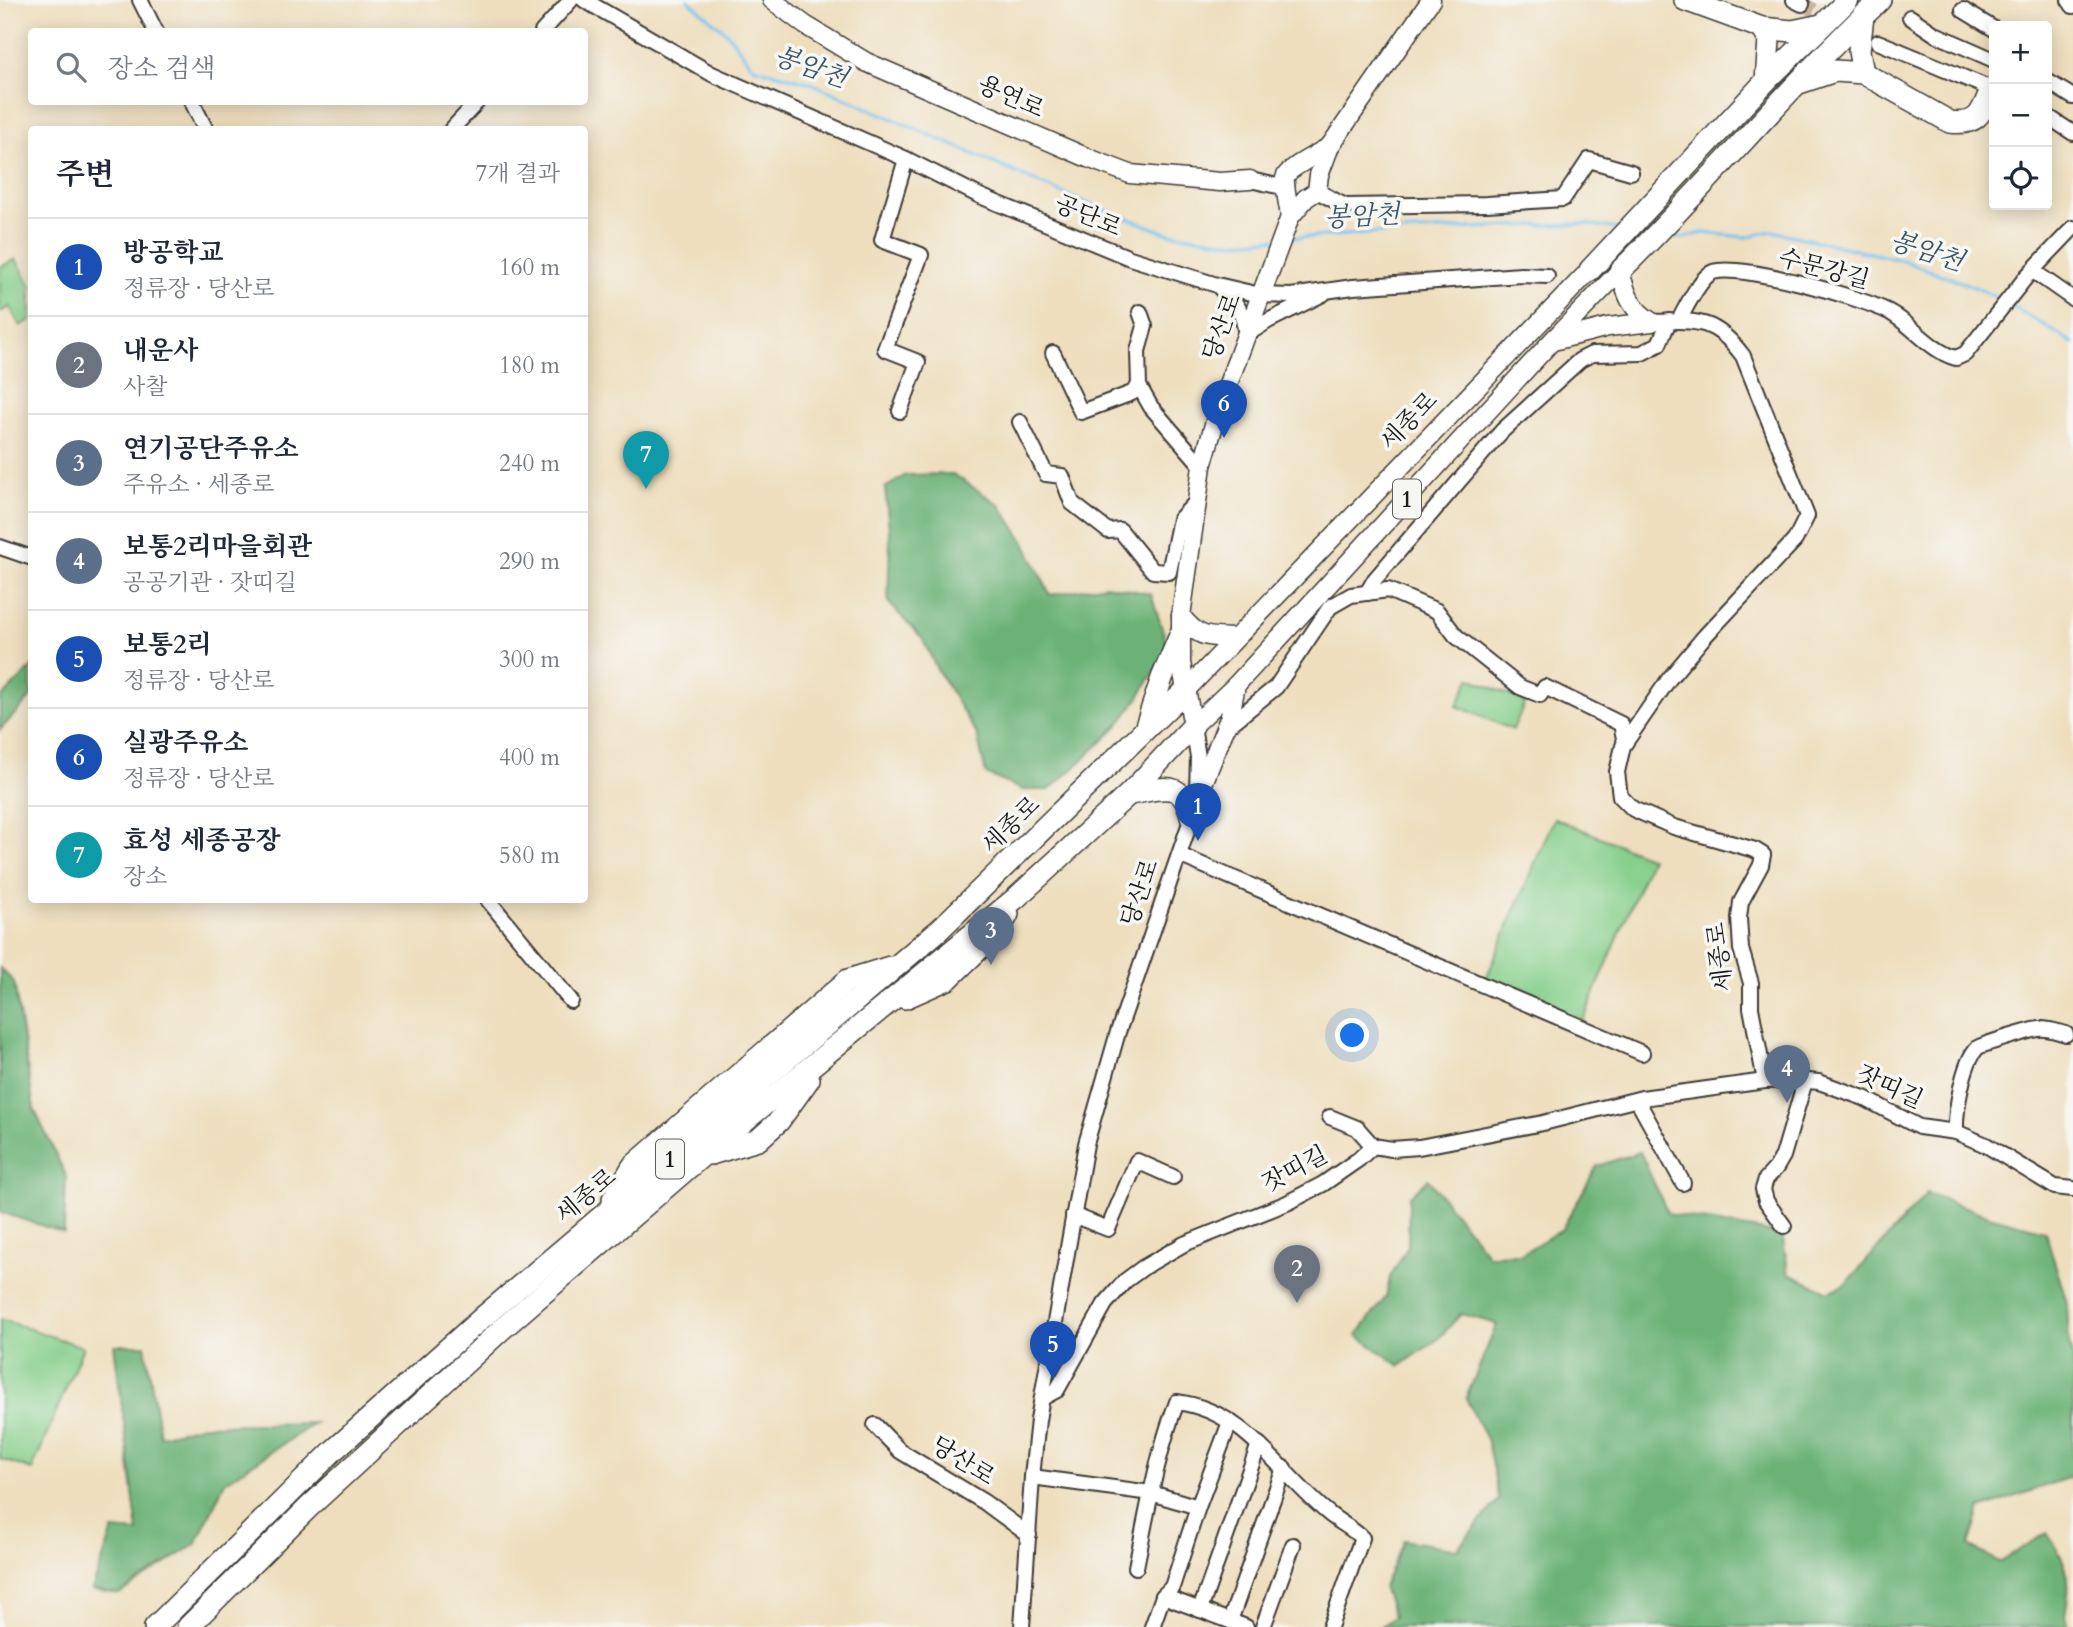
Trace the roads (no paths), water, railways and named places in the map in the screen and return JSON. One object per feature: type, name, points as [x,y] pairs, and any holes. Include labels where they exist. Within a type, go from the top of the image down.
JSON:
[{"type":"highway","points":[[1685,0],[1762,28],[1793,31],[1821,26]]},
{"type":"highway","name":"세종로","points":[[1590,270],[1766,81],[1848,0]]},
{"type":"highway","name":"세종로","points":[[1620,271],[1686,205],[1830,47],[1880,0]]},
{"type":"highway","points":[[1863,16],[1859,51],[1863,73]]},
{"type":"highway","points":[[1762,28],[1769,40],[1766,81]]},
{"type":"highway","points":[[1797,84],[1835,71],[1863,73],[1950,122],[1963,124],[1974,120],[1989,96]]},
{"type":"highway","points":[[1143,733],[1181,624]]},
{"type":"highway","name":"세종로","points":[[155,1627],[334,1450],[482,1318],[899,964],[991,881],[1186,690]]},
{"type":"highway","name":"세종로","points":[[188,1627],[309,1507],[482,1347],[702,1156],[1016,898],[1129,794],[1193,726]]},
{"type":"highway","points":[[1129,794],[1171,788],[1179,792],[1194,810]]},
{"type":"main road","name":"용연로","points":[[772,0],[805,25],[866,62],[1130,174],[1220,182],[1250,180]]},
{"type":"main road","points":[[1290,217],[1314,188],[1330,146],[1431,0]]},
{"type":"main road","points":[[1290,217],[1292,175],[1330,146]]},
{"type":"main road","points":[[1292,175],[1312,166],[1314,188]]},
{"type":"main road","points":[[1292,175],[1295,197],[1314,188]]},
{"type":"main road","name":"당산로","points":[[1193,726],[1181,663],[1181,624],[1202,466],[1218,411],[1290,217]]},
{"type":"main road","name":"세종로","points":[[1186,690],[1590,270]]},
{"type":"main road","points":[[1620,271],[1632,306],[1640,315],[1667,321]]},
{"type":"main road","name":"세종로","points":[[1193,726],[1236,685],[1552,341],[1620,271]]},
{"type":"main road","points":[[1552,341],[1608,327],[1667,321]]},
{"type":"main road","points":[[1181,624],[1202,636],[1235,638]]},
{"type":"main road","points":[[1194,810],[1230,716],[1236,685]]},
{"type":"street","points":[[140,0],[154,28]]},
{"type":"street","points":[[546,28],[571,0]]},
{"type":"street","name":"공단로","points":[[584,0],[712,74],[906,159],[980,196],[1130,258],[1217,285],[1291,296],[1353,287],[1484,277],[1547,276]]},
{"type":"street","points":[[2069,0],[2073,6]]},
{"type":"street","points":[[1963,10],[1989,26]]},
{"type":"street","points":[[1910,17],[1935,34],[1989,58]]},
{"type":"street","points":[[1878,42],[1989,85]]},
{"type":"street","points":[[2053,85],[2073,97]]},
{"type":"street","points":[[194,105],[204,126]]},
{"type":"street","points":[[455,126],[474,105]]},
{"type":"street","points":[[2052,119],[2073,134]]},
{"type":"street","points":[[900,411],[918,362],[885,349],[921,255],[882,240],[906,159]]},
{"type":"street","points":[[1314,188],[1345,206],[1473,204],[1563,199],[1589,160],[1631,172]]},
{"type":"street","points":[[1250,180],[1292,175]]},
{"type":"street","points":[[2073,228],[2030,273],[2073,299]]},
{"type":"street","name":"수문강길","points":[[1667,321],[1713,272],[1779,278],[1845,294],[1889,312],[1945,356],[1956,359],[1965,354],[2030,273]]},
{"type":"street","points":[[1217,285],[1239,305],[1243,312],[1246,335],[1327,291]]},
{"type":"street","points":[[1140,312],[1145,326],[1138,351],[1139,386],[1151,407],[1202,466]]},
{"type":"street","points":[[1367,593],[1375,579],[1502,431],[1580,360],[1592,354],[1642,353],[1659,344],[1667,321]]},
{"type":"street","name":"세종로","points":[[1667,321],[1703,323],[1721,330],[1743,356],[1807,516],[1795,540],[1704,637],[1669,679],[1625,743],[1617,772],[1620,796],[1633,809],[1674,827],[1755,850],[1763,855],[1761,865],[1741,902],[1739,918],[1741,949],[1751,983],[1751,1008],[1765,1081]]},
{"type":"street","points":[[1053,353],[1080,412],[1132,393],[1139,386]]},
{"type":"street","points":[[1020,422],[1046,474],[1062,476],[1072,503],[1108,531],[1120,530],[1153,571],[1169,572],[1180,519],[1199,499]]},
{"type":"street","points":[[0,547],[28,557]]},
{"type":"street","points":[[1223,730],[1276,687],[1330,607],[1351,595],[1388,590],[1437,611],[1456,636],[1520,687],[1541,695],[1545,687],[1621,724],[1625,743]]},
{"type":"street","name":"당산로","points":[[1022,1627],[1032,1477],[1042,1398],[1086,1144],[1100,1087],[1194,810],[1198,757],[1193,726]]},
{"type":"street","points":[[1179,855],[1642,1053]]},
{"type":"street","points":[[490,903],[571,1001]]},
{"type":"street","name":"잣띠길","points":[[1956,1132],[1955,1117],[1964,1080],[1978,1048],[1990,1041],[2005,1040],[2039,1028],[2066,1034]]},
{"type":"street","name":"잣띠길","points":[[1042,1398],[1058,1390],[1105,1304],[1134,1274],[1184,1244],[1287,1203],[1323,1184],[1373,1146],[1392,1149],[1419,1147],[1543,1124],[1637,1100],[1765,1081],[1805,1081],[1819,1082],[1864,1098],[1919,1127],[1956,1132],[1986,1145],[2055,1187],[2073,1189]]},
{"type":"street","points":[[1784,1226],[1766,1201],[1763,1189],[1766,1179],[1783,1156],[1805,1081]]},
{"type":"street","points":[[1637,1100],[1684,1183]]},
{"type":"street","points":[[1330,1117],[1357,1128],[1373,1146]]},
{"type":"street","points":[[1073,1215],[1108,1230],[1138,1161],[1174,1177]]},
{"type":"street","points":[[1136,1567],[1150,1493],[1168,1424],[1177,1402],[1186,1404],[1230,1422],[1259,1444],[1327,1513],[1362,1538],[1330,1627]]},
{"type":"street","points":[[1152,1627],[1163,1596],[1172,1587],[1230,1422]]},
{"type":"street","name":"당산로","points":[[875,1425],[900,1451],[984,1502],[1029,1535]]},
{"type":"street","points":[[1200,1610],[1259,1444]]},
{"type":"street","points":[[1230,1621],[1284,1468]]},
{"type":"street","name":"당산로","points":[[1032,1477],[1150,1493],[1198,1507]]},
{"type":"street","points":[[1263,1627],[1293,1545]]},
{"type":"street","points":[[1163,1596],[1246,1627]]},
{"type":"waterway","name":"봉암천","points":[[688,0],[728,34],[753,67],[811,83],[1073,198],[1167,233],[1232,242],[1275,239]]},
{"type":"waterway","name":"봉암천","points":[[1290,238],[1511,226],[1586,224],[1618,229]]},
{"type":"waterway","name":"봉암천","points":[[1667,236],[1683,238],[1703,233],[1746,237],[1772,231],[1901,260],[1977,288],[2003,301]]},
{"type":"waterway","name":"봉암천","points":[[2010,305],[2073,343]]},
{"type":"tunnel","points":[[1802,4],[1878,42]]},
{"type":"place","name":"실광주유소","points":[[1224,438]]},
{"type":"place","name":"효성 세종공장","points":[[646,489]]},
{"type":"place","name":"방공학교","points":[[1198,841]]},
{"type":"place","name":"연기공단주유소","points":[[991,965]]},
{"type":"place","name":"보통2리마을회관","points":[[1787,1103]]},
{"type":"place","name":"내운사","points":[[1297,1303]]},
{"type":"place","name":"보통2리","points":[[1053,1379]]}]
